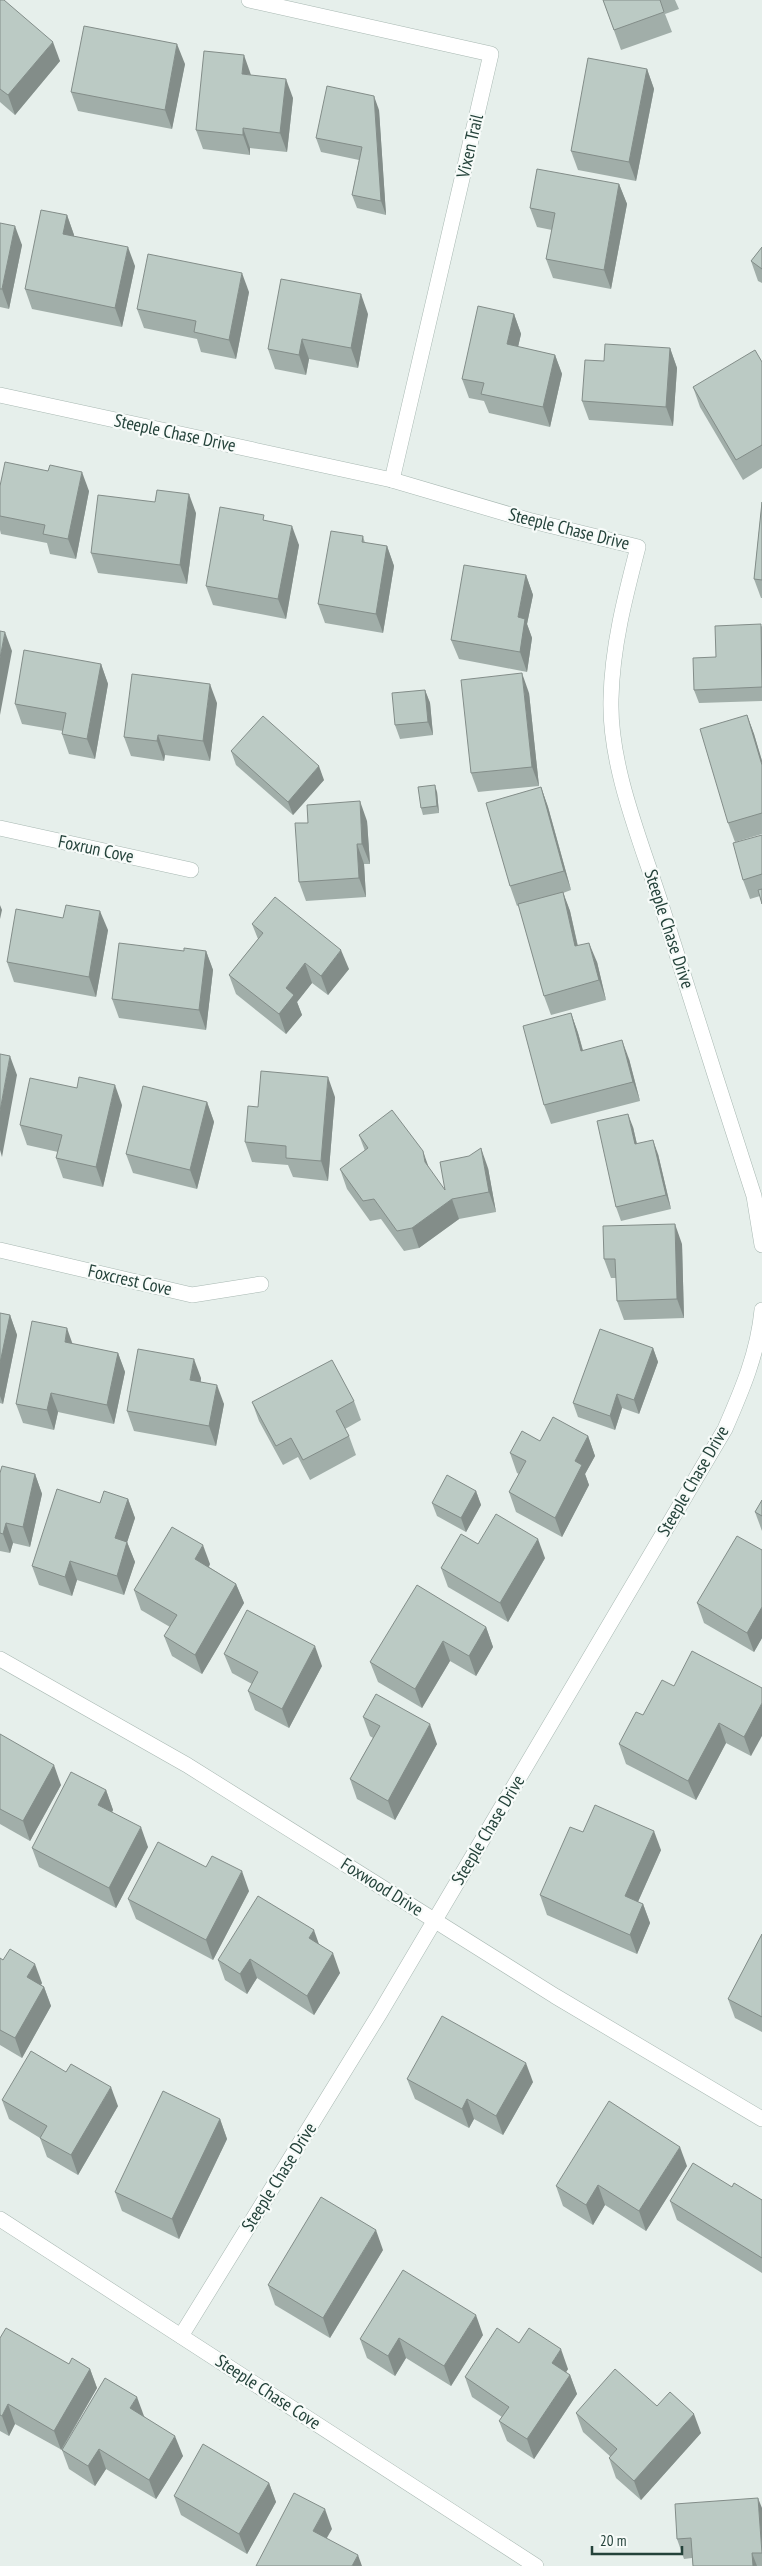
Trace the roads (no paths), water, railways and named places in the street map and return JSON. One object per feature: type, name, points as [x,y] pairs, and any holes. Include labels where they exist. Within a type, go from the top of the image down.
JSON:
[{"type":"street","name":"Vixen Trail","points":[[249,0],[491,54],[392,480]]},
{"type":"street","name":"Steeple Chase Drive","points":[[0,395],[392,480],[528,520],[638,547],[620,617],[611,700],[612,725],[630,807],[754,1196],[762,1245]]},
{"type":"street","name":"Foxrun Cove","points":[[0,828],[191,870]]},
{"type":"street","name":"Foxcrest Cove","points":[[0,1250],[192,1295],[261,1284]]},
{"type":"street","name":"Steeple Chase Drive","points":[[181,2336],[434,1921],[725,1429],[747,1381],[760,1330],[762,1310]]},
{"type":"street","name":"Foxwood Drive","points":[[0,1659],[187,1765],[434,1921],[762,2119]]},
{"type":"street","name":"Steeple Chase Cove","points":[[0,2219],[536,2566]]}]
